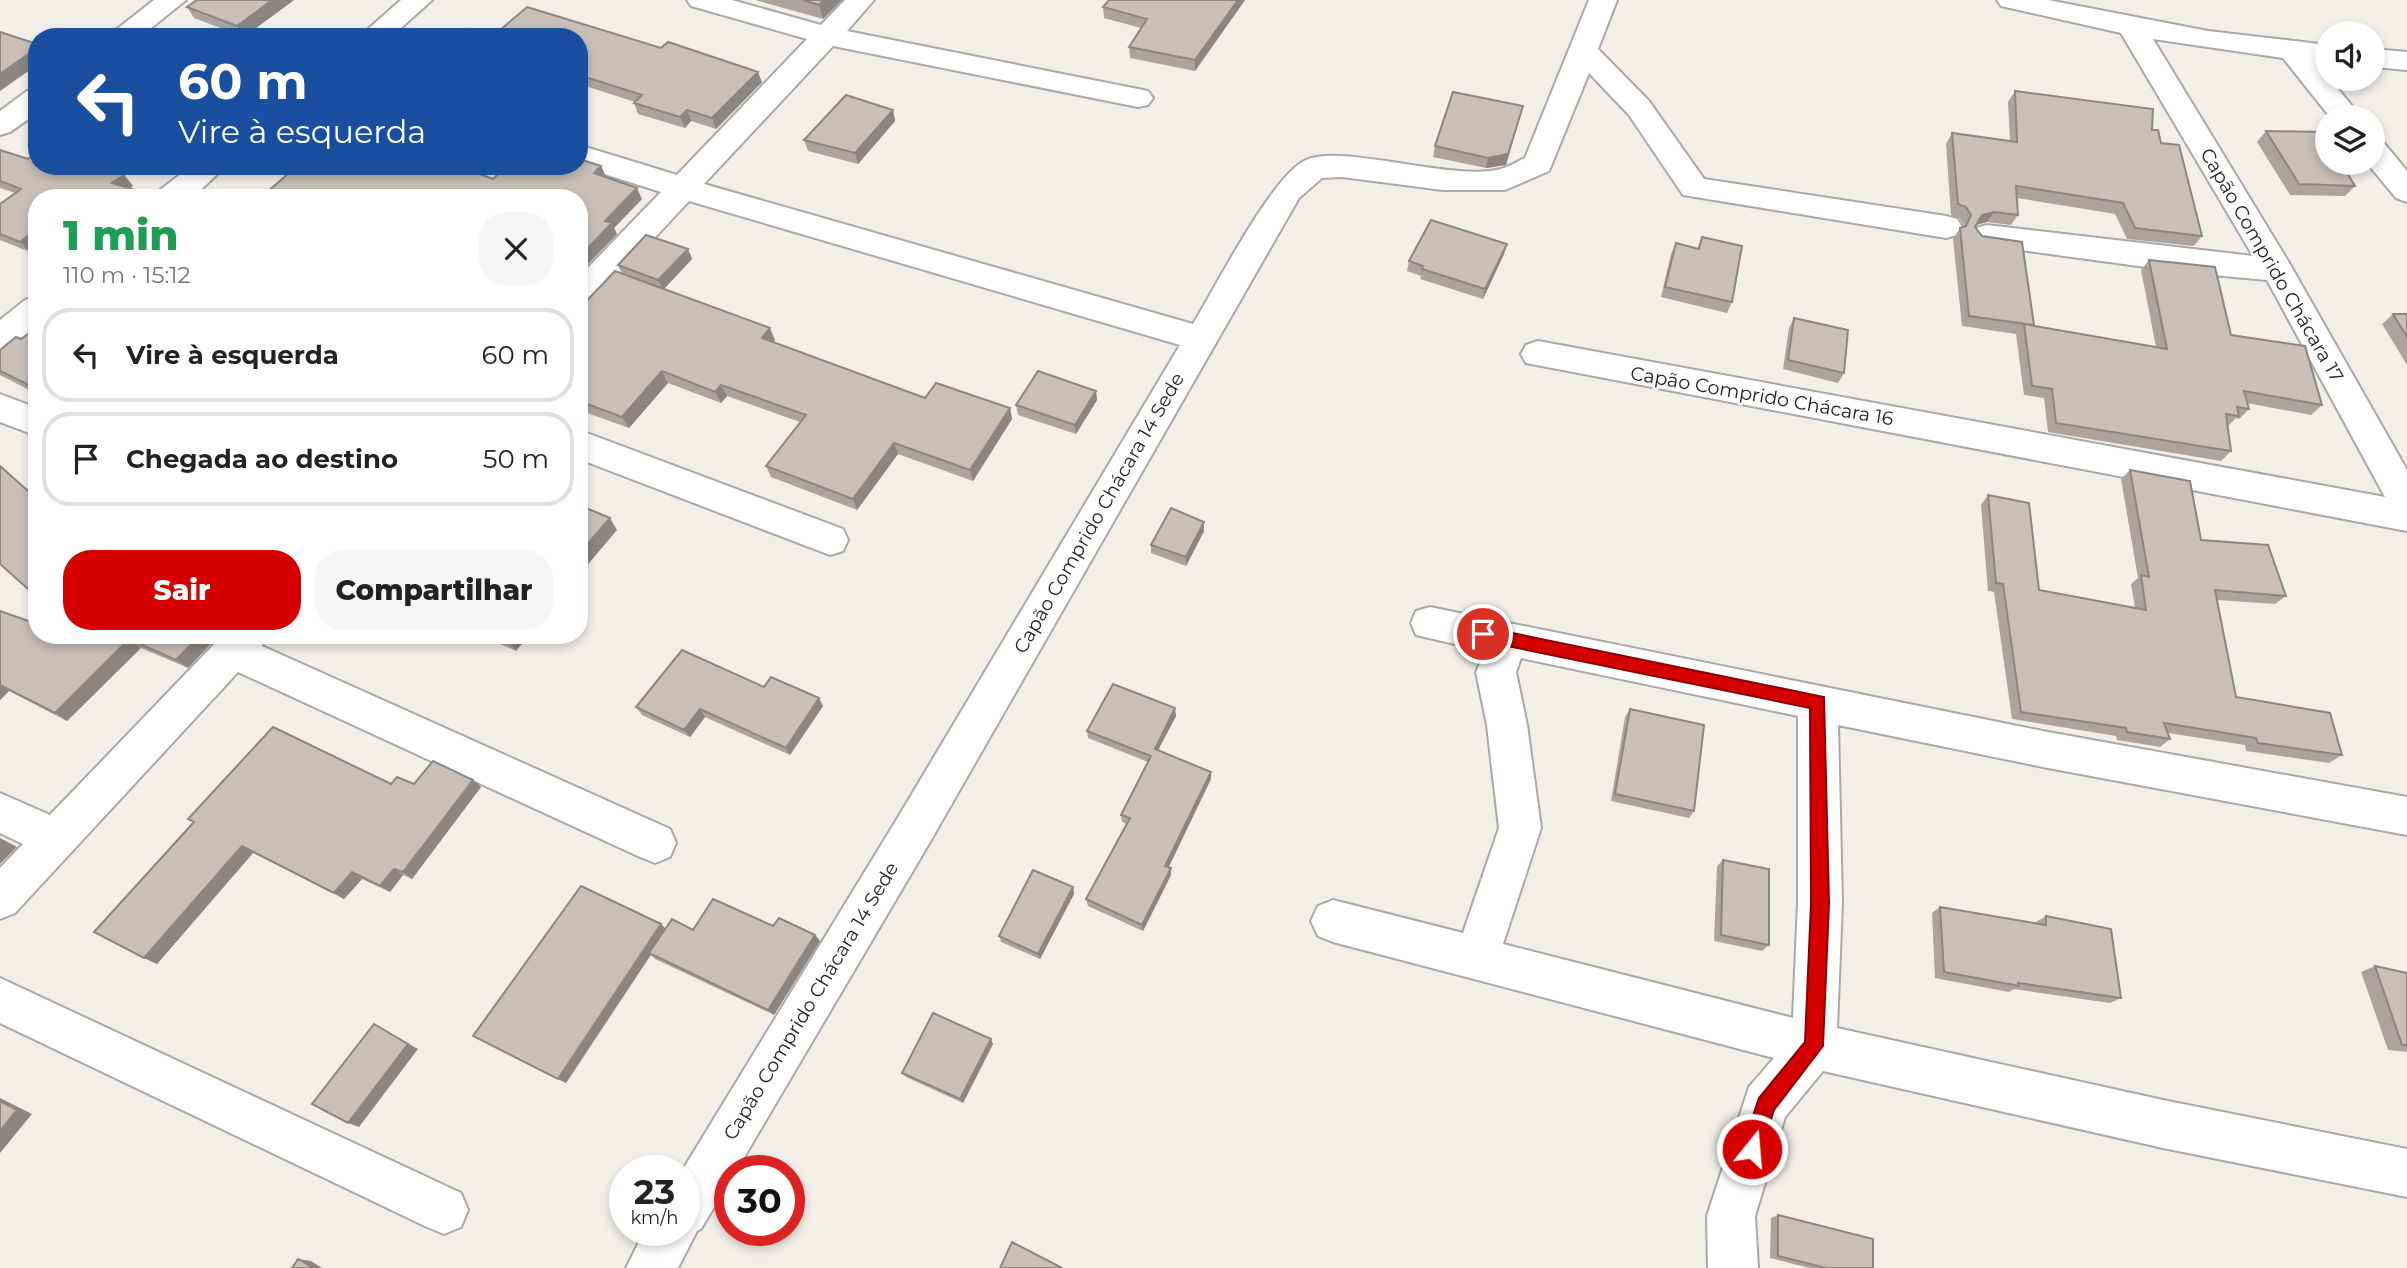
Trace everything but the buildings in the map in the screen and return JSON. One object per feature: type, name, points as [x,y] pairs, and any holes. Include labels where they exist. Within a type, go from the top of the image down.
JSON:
[{"type":"street","points":[[133,28],[172,0]]},
{"type":"street","points":[[384,28],[418,0]]},
{"type":"street","points":[[701,0],[828,36],[1138,98]]},
{"type":"street","points":[[588,288],[860,0]]},
{"type":"street","name":"Capão Comprido Chácara 14 Sede","points":[[700,1185],[912,833],[1288,191],[1314,168],[1342,167],[1443,180],[1505,180],[1538,164],[1603,0]]},
{"type":"street","points":[[2011,0],[2133,29],[2315,53]]},
{"type":"street","name":"Capão Comprido Chácara 17","points":[[2133,29],[2277,269],[2407,503]]},
{"type":"street","points":[[1584,51],[1639,108],[1694,188],[1946,227]]},
{"type":"street","points":[[2292,51],[2336,105]]},
{"type":"street","points":[[2385,59],[2407,61]]},
{"type":"street","points":[[0,125],[28,105]]},
{"type":"street","points":[[588,158],[682,188],[1201,339]]},
{"type":"street","points":[[2385,164],[2407,191]]},
{"type":"street","points":[[183,189],[200,175]]},
{"type":"street","points":[[1987,236],[2190,262],[2277,269]]},
{"type":"street","points":[[0,339],[28,316]]},
{"type":"street","name":"Capão Comprido Chácara 16","points":[[1538,354],[2407,516]]},
{"type":"street","points":[[0,407],[28,419]]},
{"type":"street","points":[[588,447],[830,540]]},
{"type":"street","points":[[1430,623],[2048,750],[2407,816]]},
{"type":"street","points":[[1476,959],[1520,828],[1507,725],[1496,673],[1509,639]]},
{"type":"street","points":[[0,898],[240,644]]},
{"type":"street","points":[[243,644],[655,843]]},
{"type":"street","points":[[1733,1268],[1731,1216],[1766,1104],[1814,1046],[1820,903],[1818,702]]},
{"type":"street","points":[[0,812],[56,839]]},
{"type":"street","points":[[1333,921],[1814,1046],[2163,1124],[2407,1173]]},
{"type":"street","points":[[0,1000],[444,1210]]},
{"type":"street","points":[[651,1268],[664,1246]]},
{"type":"route","points":[[1483,634],[1818,702],[1820,903],[1814,1046],[1766,1104],[1752,1149]]}]
